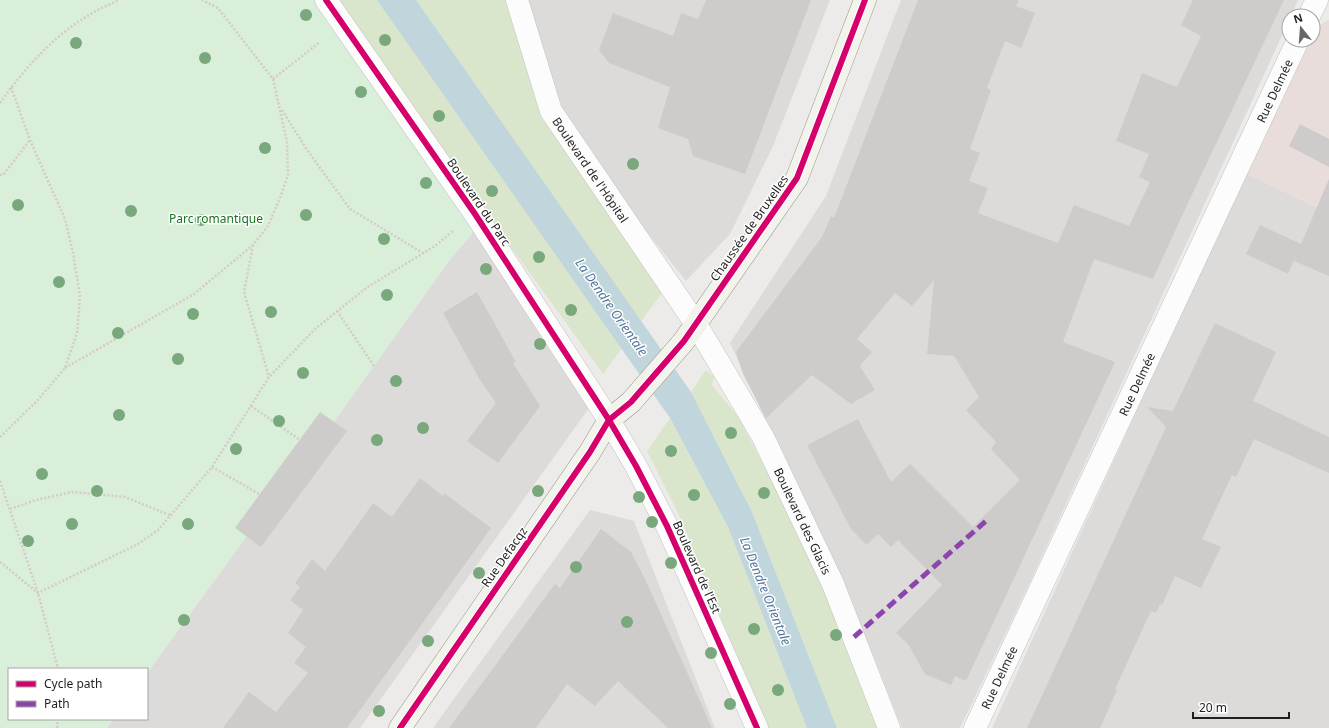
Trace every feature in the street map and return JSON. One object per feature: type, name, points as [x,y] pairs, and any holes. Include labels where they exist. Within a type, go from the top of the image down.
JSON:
[{"type":"street","name":"Boulevard du Parc","points":[[326,0],[475,214],[609,420]]},
{"type":"street","name":"Boulevard de l'Hôpital","points":[[517,0],[551,111],[690,332]]},
{"type":"street","name":"Chaussée de Bruxelles","points":[[631,402],[690,332],[797,178],[865,0]]},
{"type":"street","name":"Rue Delmée","points":[[975,728],[1294,48]]},
{"type":"street","name":"Boulevard des Glacis","points":[[690,332],[766,444],[833,584],[889,728]]},
{"type":"street","name":"Rue Defacqz","points":[[400,728],[590,452],[609,420],[631,402]]},
{"type":"street","name":"Boulevard de l'Est","points":[[609,420],[636,466],[667,526],[757,728]]},
{"type":"path","points":[[0,103],[11,87],[46,48],[88,15],[119,0]]},
{"type":"path","points":[[0,437],[37,401],[65,368],[194,294],[253,245],[268,226],[288,175],[287,142],[281,108],[273,78],[218,8],[202,0]]},
{"type":"path","points":[[273,78],[343,24]]},
{"type":"path","points":[[11,87],[30,140],[65,219],[73,253],[80,296],[77,333],[65,368]]},
{"type":"path","points":[[281,108],[307,150],[350,209],[423,253]]},
{"type":"path","points":[[0,175],[3,174],[30,140]]},
{"type":"path","points":[[38,593],[138,544],[158,530],[172,516],[212,467],[269,377],[315,329],[366,288],[423,253],[475,214]]},
{"type":"path","points":[[253,245],[244,292],[269,377]]},
{"type":"path","points":[[337,311],[374,366]]},
{"type":"path","points":[[251,406],[313,449]]},
{"type":"path","points":[[212,467],[273,502]]},
{"type":"path","points":[[0,481],[38,593],[58,668]]},
{"type":"path","points":[[10,510],[36,500],[72,492],[125,497],[172,516]]},
{"type":"path","points":[[0,562],[38,593]]},
{"type":"shaded area","points":[[517,0],[830,0],[773,146],[730,234],[686,281],[551,111]]},
{"type":"shaded area","points":[[901,0],[1298,0],[1294,8],[1281,8],[1281,37],[1030,582],[960,728],[902,728],[868,642],[730,343],[826,196]]},
{"type":"shaded area","points":[[1329,20],[1329,213],[1245,173],[1307,48],[1321,48],[1321,24]]},
{"type":"shaded area","points":[[1245,173],[1329,213],[1329,728],[992,728]]},
{"type":"shaded area","points":[[481,223],[589,408],[360,728],[107,728],[112,720],[148,720],[148,672],[246,537],[328,430],[449,261]]},
{"type":"shaded area","points":[[590,510],[634,521],[715,728],[433,728]]},
{"type":"green space","name":"Parc romantique","points":[[0,0],[326,0],[481,223],[449,261],[328,430],[246,537],[148,672],[148,668],[8,668],[8,720],[112,720],[107,728],[0,728]]},
{"type":"green space","points":[[326,0],[517,0],[539,71],[664,290],[603,374],[479,203]]},
{"type":"green space","points":[[706,370],[714,377],[712,385],[739,418],[821,576],[881,728],[837,728],[752,512],[691,392]]},
{"type":"green space","points":[[670,418],[728,527],[807,728],[766,728],[678,513],[647,451]]},
{"type":"water","name":"La Dendre Orientale","points":[[377,0],[416,0],[691,392],[752,512],[837,728],[807,728],[728,527],[670,418]]},
{"type":"building","points":[[706,0],[811,0],[745,174],[693,156],[688,139],[658,128],[670,87],[609,63],[599,50],[613,13],[673,36],[681,13],[698,19]]},
{"type":"building","points":[[918,0],[1019,0],[1016,6],[1035,13],[1021,48],[1005,41],[987,88],[991,90],[970,149],[980,153],[969,181],[988,188],[978,213],[1058,243],[1074,205],[1129,226],[1150,182],[1139,177],[1149,154],[1116,141],[1142,73],[1177,87],[1201,36],[1181,25],[1193,0],[1284,0],[1153,279],[1094,259],[1063,342],[1115,362],[966,681],[955,676],[951,685],[925,674],[908,644],[896,633],[942,585],[898,540],[891,547],[878,534],[867,545],[851,529],[807,445],[858,419],[891,482],[910,464],[973,527],[1020,480],[991,449],[996,442],[966,410],[979,397],[954,356],[927,354],[934,280],[912,306],[895,293],[857,339],[872,352],[860,366],[875,390],[851,404],[812,375],[766,418],[743,374],[736,352],[822,237],[831,216],[834,218]]},
{"type":"building","points":[[1300,124],[1329,139],[1329,167],[1289,146]]},
{"type":"building","points":[[1329,179],[1329,276],[1294,261],[1297,253],[1288,274],[1246,254],[1260,225],[1301,244]]},
{"type":"building","points":[[477,292],[516,362],[513,363],[540,406],[498,463],[467,441],[496,403],[480,380],[443,313]]},
{"type":"building","points":[[1215,323],[1276,352],[1253,401],[1329,437],[1329,473],[1254,439],[1236,477],[1232,475],[1202,539],[1221,547],[1201,588],[1175,576],[1162,605],[1160,604],[1156,613],[1151,611],[1115,689],[1117,690],[1100,728],[1027,728],[1166,427],[1147,407],[1173,411]]},
{"type":"building","points":[[320,412],[347,431],[261,547],[235,528]]},
{"type":"building","points":[[420,478],[443,496],[444,493],[491,528],[347,728],[223,728],[249,692],[276,712],[308,673],[294,663],[306,647],[288,633],[303,610],[290,600],[300,587],[295,583],[312,559],[325,571],[373,503],[392,517]]},
{"type":"building","points":[[601,529],[631,552],[646,581],[712,728],[668,728],[618,681],[595,706],[567,684],[536,728],[449,728],[555,584],[560,588]]},
{"type":"marked path","points":[[854,637],[986,521]]},
{"type":"cycle path","points":[[326,0],[475,214],[609,420],[636,466],[667,526],[757,728]]},
{"type":"cycle path","points":[[400,728],[590,452],[609,420],[631,402],[684,341],[797,178],[865,0]]}]
